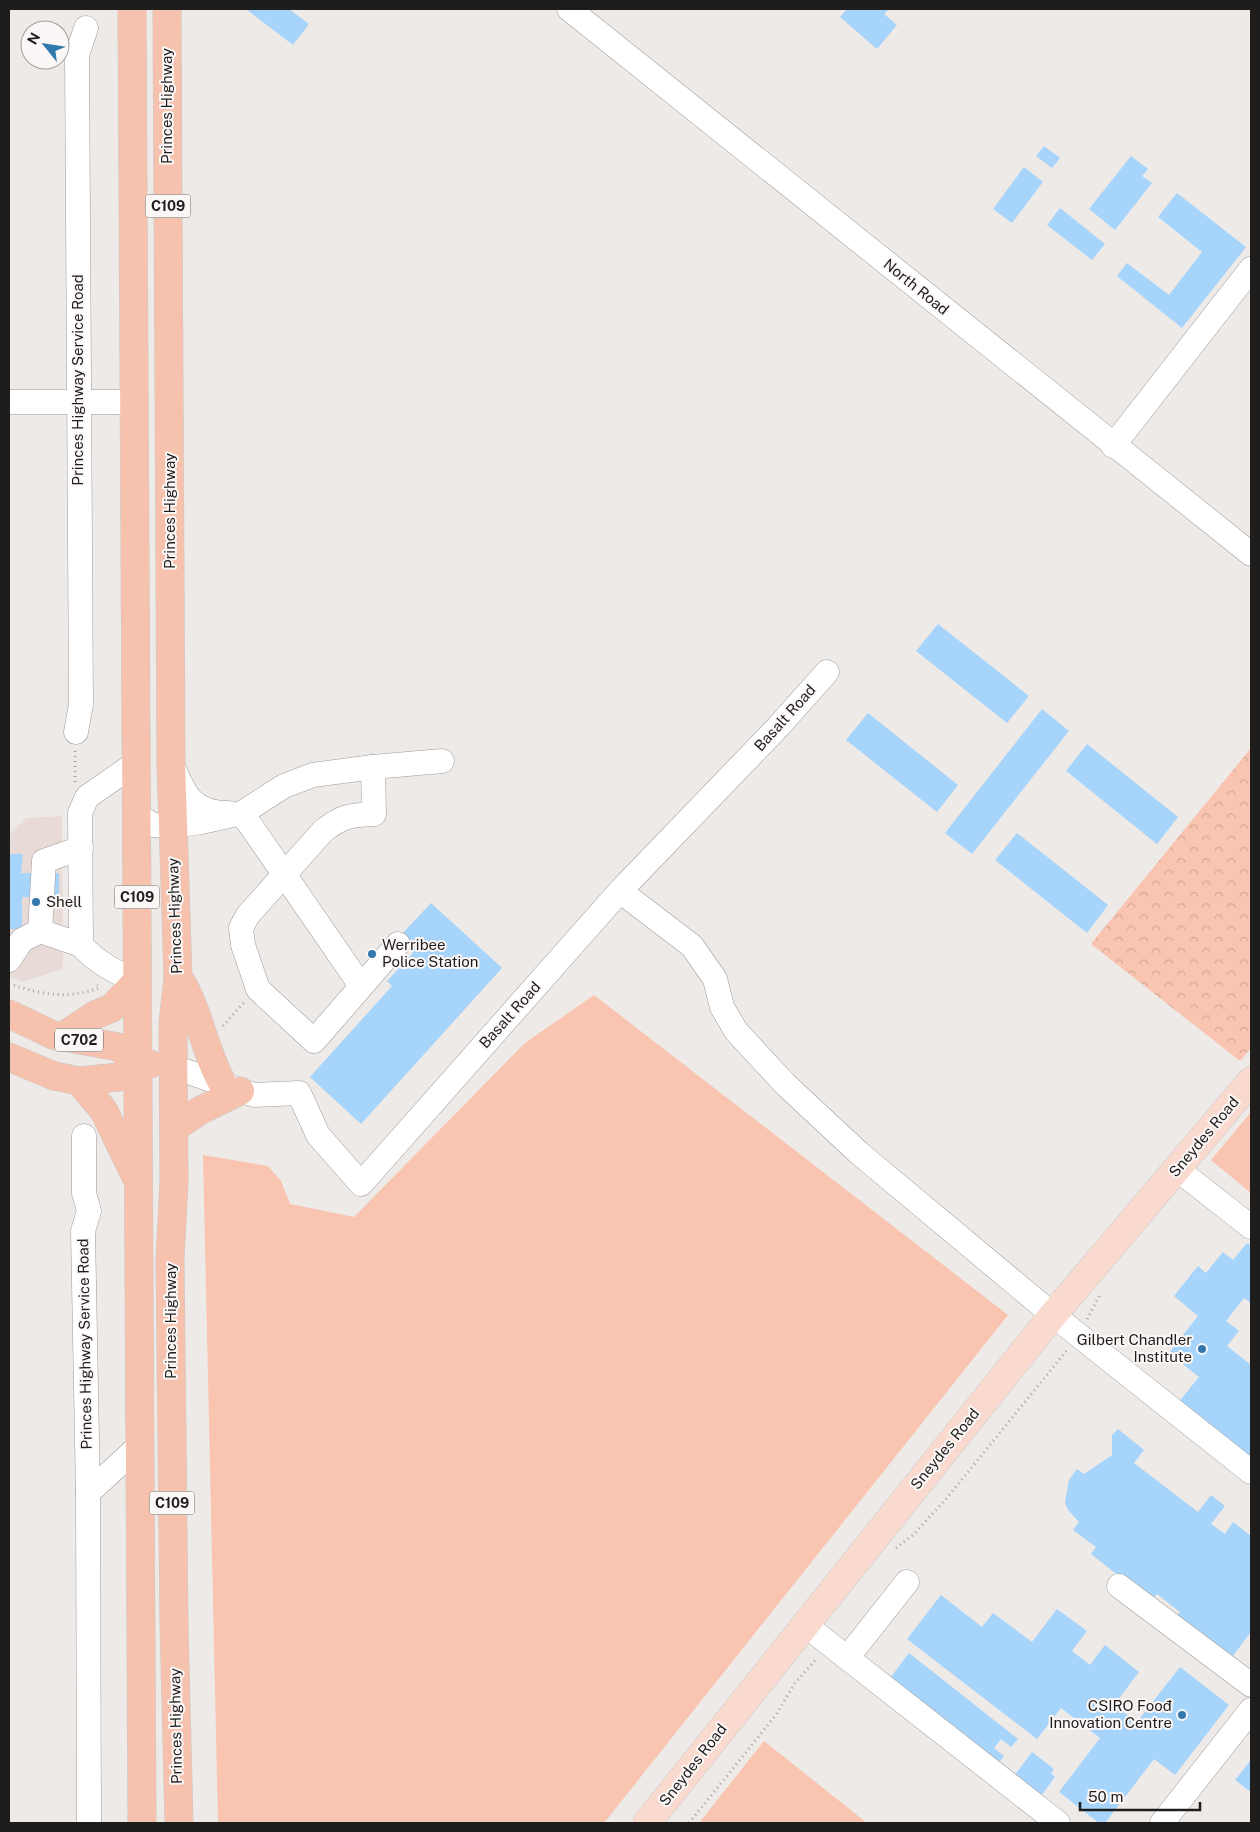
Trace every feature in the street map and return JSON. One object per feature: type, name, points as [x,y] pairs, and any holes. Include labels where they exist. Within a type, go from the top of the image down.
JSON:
[{"type":"highway","name":"C109","points":[[132,9],[142,1823]]},
{"type":"highway","name":"Princes Highway","points":[[167,9],[171,763],[178,977],[173,1023],[174,1182],[170,1269],[174,1624],[179,1823]]},
{"type":"highway","points":[[135,402],[169,403]]},
{"type":"highway","points":[[174,1128],[232,1089],[204,1041],[190,996],[178,977]]},
{"type":"highway","points":[[62,1037],[95,1015],[112,1008],[137,981]]},
{"type":"highway","name":"C702","points":[[9,1014],[53,1035],[118,1047],[138,1062],[174,1067]]},
{"type":"highway","points":[[9,1057],[54,1076],[79,1080],[119,1077],[138,1062]]},
{"type":"highway","points":[[79,1080],[104,1111],[139,1184]]},
{"type":"main road","name":"Sneydes Road","points":[[647,1823],[804,1624],[1053,1315],[1251,1081]]},
{"type":"street","name":"North Road","points":[[575,14],[1113,446],[1251,554]]},
{"type":"street","name":"Princes Highway Service Road","points":[[76,732],[81,704],[77,55],[86,28]]},
{"type":"street","points":[[1113,446],[1251,269]]},
{"type":"street","points":[[9,402],[135,402]]},
{"type":"street","name":"Basalt Road","points":[[174,1067],[232,1089],[254,1095],[299,1094],[318,1136],[361,1184],[620,891],[778,727],[827,672]]},
{"type":"street","points":[[136,814],[153,825],[173,826],[242,813],[284,786],[313,775],[442,761]]},
{"type":"street","points":[[81,945],[80,813],[87,797],[136,763]]},
{"type":"street","points":[[171,763],[183,791],[197,805],[211,813],[242,813]]},
{"type":"street","points":[[373,767],[374,814],[350,815],[337,820],[323,831],[248,915],[241,928],[243,945],[258,989],[314,1042],[398,944]]},
{"type":"street","points":[[242,813],[361,986]]},
{"type":"street","points":[[40,931],[44,861],[81,848]]},
{"type":"street","points":[[620,891],[692,946],[715,979],[722,1006],[736,1031],[785,1084],[860,1152],[1053,1315],[1251,1472]]},
{"type":"street","points":[[9,960],[22,940],[40,931],[81,945],[89,954],[118,974],[137,981]]},
{"type":"street","name":"Princes Highway Service Road","points":[[84,1136],[84,1193],[89,1211],[83,1231],[88,1493],[89,1823]]},
{"type":"street","points":[[1177,1169],[1251,1227]]},
{"type":"street","points":[[88,1493],[139,1446]]},
{"type":"street","points":[[847,1658],[907,1582]]},
{"type":"street","points":[[1119,1586],[1251,1685]]},
{"type":"street","points":[[804,1624],[1058,1823]]},
{"type":"street","points":[[1162,1823],[1251,1710]]},
{"type":"path","points":[[76,732],[74,775],[80,813]]},
{"type":"path","points":[[9,984],[45,995],[84,993],[99,988]]},
{"type":"path","points":[[220,1030],[258,989]]},
{"type":"path","points":[[892,1552],[914,1534],[946,1499],[1080,1335],[1104,1288]]},
{"type":"path","points":[[689,1823],[776,1715],[795,1683],[821,1654],[827,1642]]},
{"type":"shaded area","name":"Shell","points":[[62,816],[63,969],[21,982],[9,976],[9,835],[26,818]]},
{"type":"green space","points":[[1251,748],[1251,1048],[1240,1061],[1091,944]]},
{"type":"green space","points":[[594,995],[1008,1315],[604,1823],[218,1823],[203,1155],[268,1166],[281,1181],[290,1204],[354,1217],[525,1043]]},
{"type":"green space","points":[[1251,1112],[1251,1193],[1211,1160]]},
{"type":"green space","points":[[764,1741],[867,1823],[699,1823]]},
{"type":"building","points":[[246,9],[289,9],[309,24],[293,45]]},
{"type":"building","points":[[847,9],[889,9],[884,14],[897,25],[877,49],[840,17]]},
{"type":"building","points":[[1044,146],[1060,158],[1052,168],[1036,156]]},
{"type":"building","points":[[1131,156],[1148,169],[1142,176],[1152,183],[1115,230],[1089,209]]},
{"type":"building","points":[[1024,167],[1043,182],[1012,223],[993,209]]},
{"type":"building","points":[[1177,193],[1246,247],[1182,328],[1117,276],[1127,263],[1169,295],[1202,252],[1158,217]]},
{"type":"building","points":[[1060,208],[1105,244],[1092,260],[1047,225]]},
{"type":"building","points":[[938,624],[1029,696],[1007,723],[916,651]]},
{"type":"building","points":[[1042,709],[1069,731],[972,854],[945,833]]},
{"type":"building","points":[[868,713],[958,785],[937,812],[846,740]]},
{"type":"building","points":[[1087,744],[1178,817],[1157,844],[1066,771]]},
{"type":"building","points":[[1017,833],[1108,905],[1087,933],[995,860]]},
{"type":"building","points":[[9,854],[23,854],[21,873],[59,873],[59,897],[22,897],[22,929],[9,929]]},
{"type":"building","points":[[431,903],[502,968],[361,1124],[310,1077],[392,986],[387,981],[413,953],[409,949],[412,945],[401,935]]},
{"type":"building","name":"Gilbert Chandler Institute","points":[[1247,1243],[1251,1246],[1251,1303],[1244,1298],[1226,1321],[1239,1331],[1227,1346],[1251,1365],[1251,1463],[1177,1404],[1199,1377],[1169,1353],[1198,1316],[1174,1296],[1198,1266],[1206,1273],[1223,1252],[1233,1260]]},
{"type":"building","points":[[1118,1429],[1144,1450],[1134,1463],[1198,1512],[1211,1495],[1225,1506],[1211,1524],[1225,1534],[1233,1522],[1251,1536],[1251,1632],[1232,1657],[1198,1630],[1193,1636],[1173,1620],[1180,1612],[1157,1594],[1151,1601],[1091,1554],[1096,1547],[1073,1530],[1079,1522],[1068,1510],[1065,1502],[1069,1480],[1077,1469],[1084,1474],[1112,1455],[1112,1435]]},
{"type":"building","name":"CSIRO Foođ Innovation Centre","points":[[941,1595],[982,1627],[993,1613],[1032,1642],[1057,1609],[1087,1631],[1072,1651],[1090,1665],[1105,1645],[1139,1672],[1114,1705],[1137,1722],[1180,1667],[1229,1705],[1175,1775],[1154,1759],[1105,1823],[1099,1823],[1059,1792],[1100,1738],[1061,1708],[1037,1739],[907,1639]]},
{"type":"building","points":[[909,1653],[1018,1739],[1011,1747],[1001,1739],[994,1748],[1004,1756],[998,1764],[890,1678]]},
{"type":"building","points":[[1032,1752],[1054,1769],[1051,1773],[1055,1777],[1041,1796],[1014,1776]]},
{"type":"building","points":[[1251,1760],[1251,1792],[1235,1780]]},
{"type":"place","name":"Shell","points":[[36,902]]},
{"type":"place","name":"Werribee Police Station","points":[[372,954]]},
{"type":"place","name":"Gilbert Chandler Institute","points":[[1202,1349]]},
{"type":"place","name":"CSIRO Foođ Innovation Centre","points":[[1182,1715]]}]
